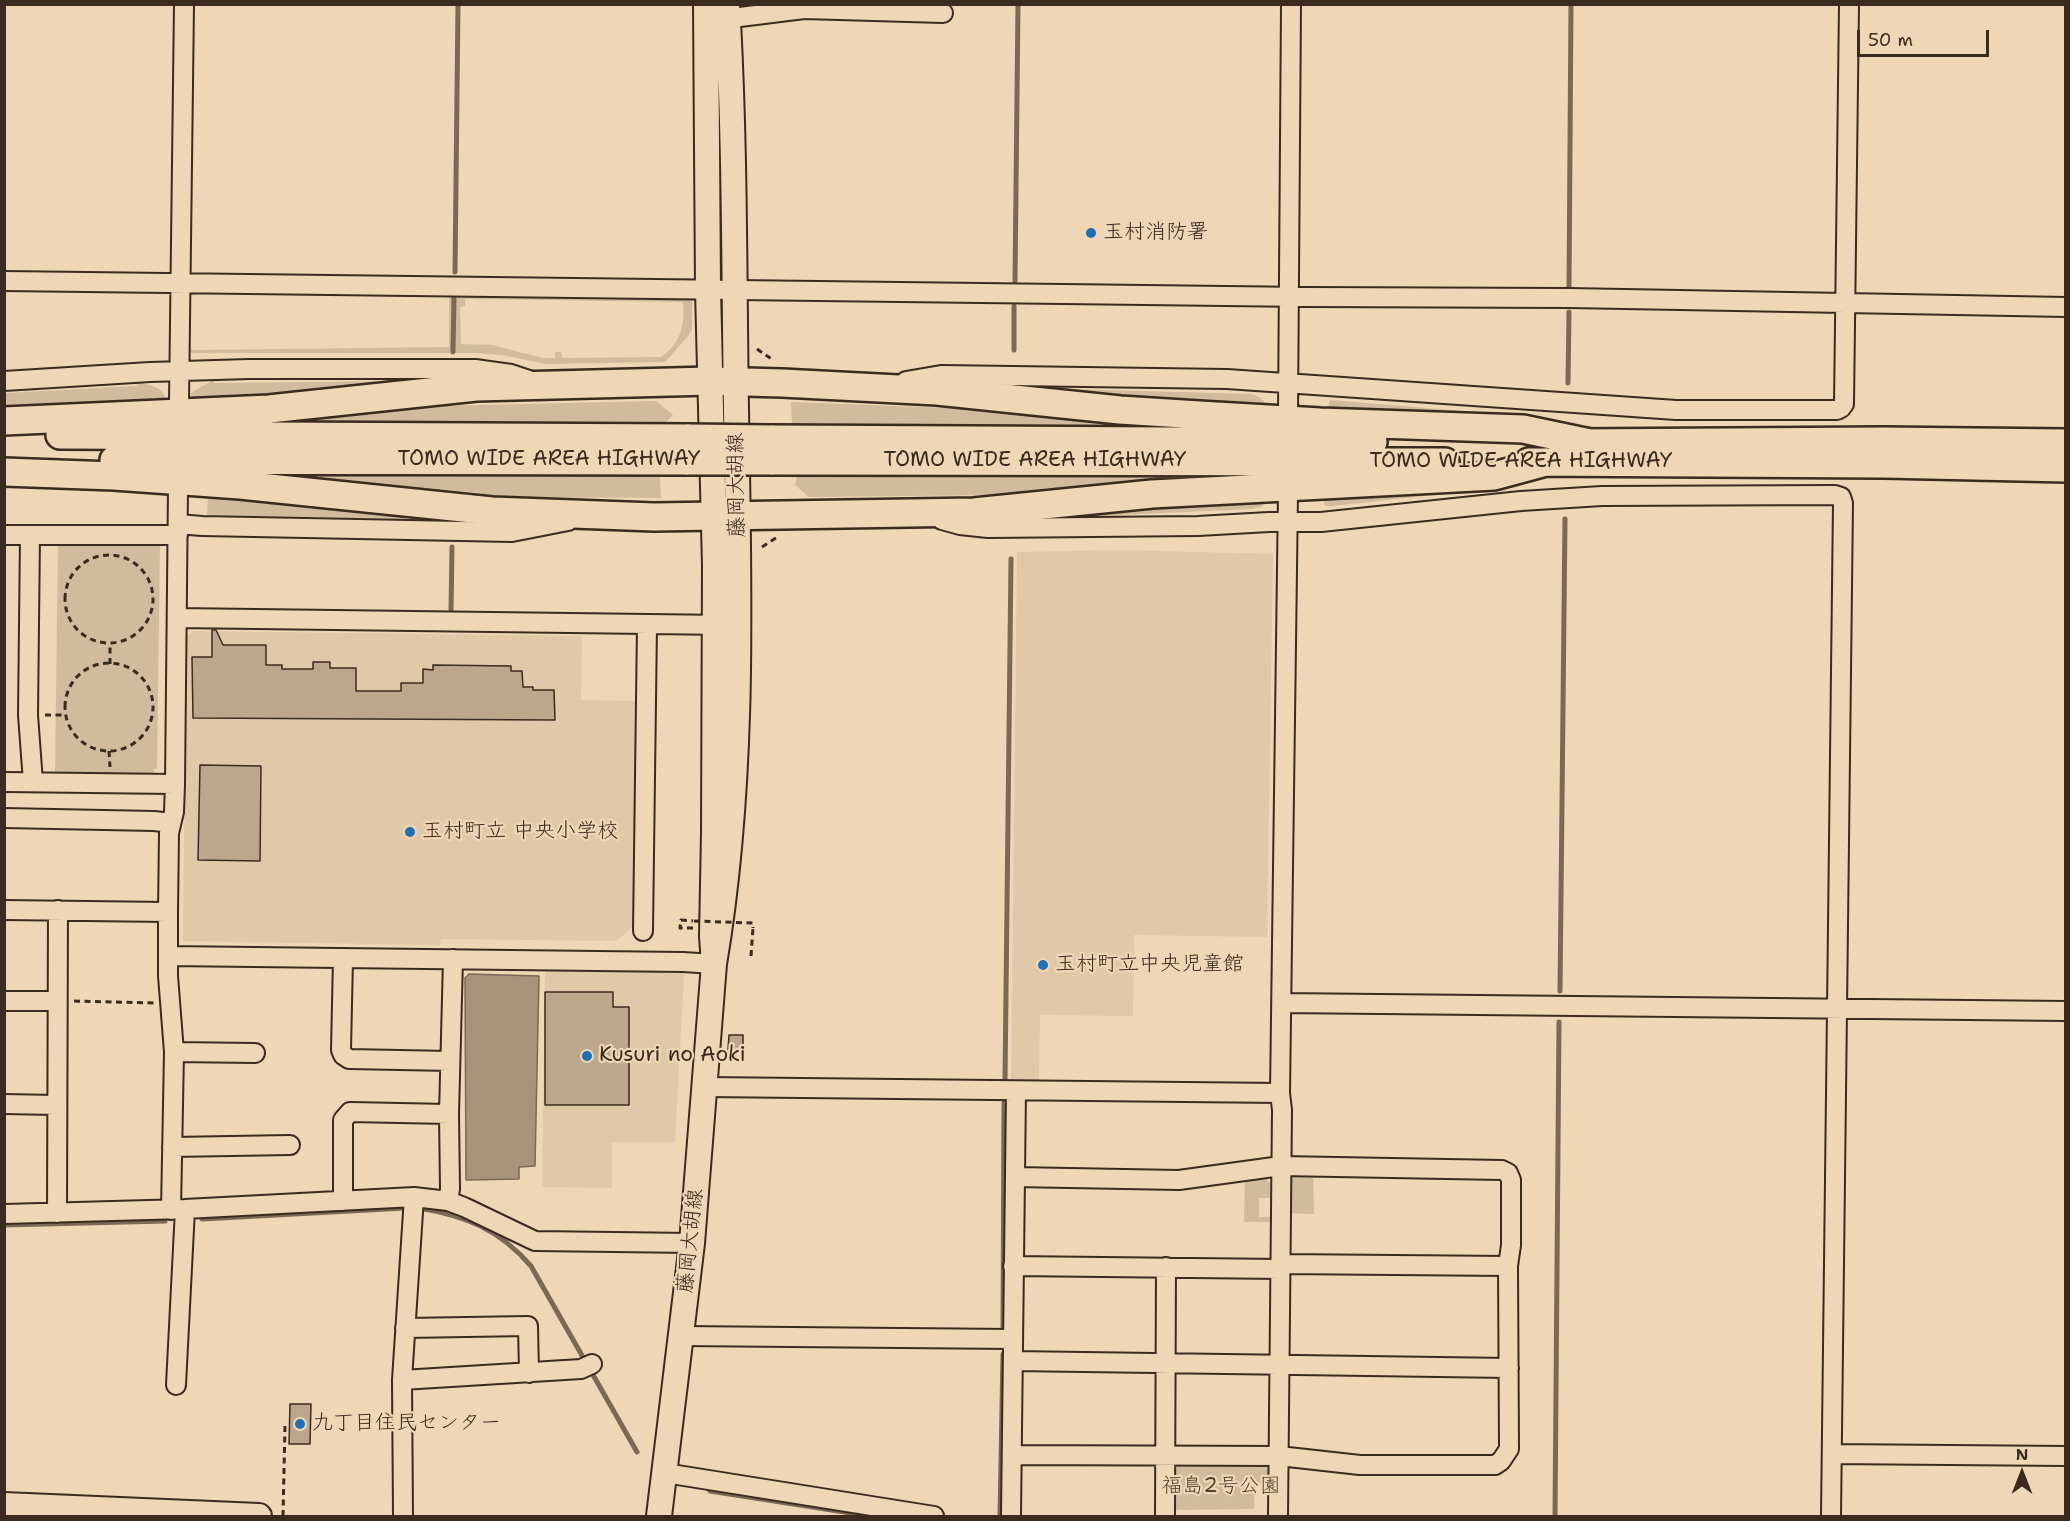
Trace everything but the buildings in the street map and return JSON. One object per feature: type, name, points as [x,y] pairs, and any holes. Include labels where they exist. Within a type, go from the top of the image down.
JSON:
[{"type":"highway","points":[[4,421],[269,409],[476,387],[884,388],[1199,415],[1523,429],[1590,443]]},
{"type":"highway","name":"TOMO WIDE AREA HIGHWAY","points":[[4,435],[688,450]]},
{"type":"highway","name":"TOMO WIDE AREA HIGHWAY","points":[[4,460],[688,450],[1883,441],[2066,443]]},
{"type":"highway","name":"TOMO WIDE AREA HIGHWAY","points":[[771,450],[2066,468]]},
{"type":"highway","points":[[4,472],[114,476],[228,484],[492,511],[584,516],[716,512],[917,513],[1020,508],[1152,494],[1494,476],[1546,462]]},
{"type":"main road","points":[[717,11],[730,80],[722,124],[716,200],[720,290]]},
{"type":"main road","name":"藤岡大胡線","points":[[659,1516],[692,1243],[714,964],[726,877],[738,721],[716,512],[731,387],[720,290],[717,11]]},
{"type":"main road","name":"藤岡大胡線","points":[[716,512],[731,387]]},
{"type":"main road","name":"藤岡大胡線","points":[[714,964],[712,936],[714,832],[728,625]]},
{"type":"main road","points":[[4,1505],[259,1516]]},
{"type":"street","points":[[179,402],[184,4]]},
{"type":"street","points":[[1288,412],[1291,4]]},
{"type":"street","points":[[884,388],[901,382],[941,375],[1215,379],[1676,410],[1837,410],[1844,404],[1848,4]]},
{"type":"street","points":[[717,11],[804,9],[943,13]]},
{"type":"street","points":[[4,281],[1290,297],[1569,298],[2066,307]]},
{"type":"street","points":[[4,381],[249,369],[475,369],[511,374],[540,387]]},
{"type":"street","points":[[176,1385],[178,1210],[172,1148],[174,1052],[168,956],[168,912],[169,842],[175,784],[178,488]]},
{"type":"street","points":[[1278,1516],[1282,1110],[1280,1093],[1288,494]]},
{"type":"street","points":[[917,513],[960,525],[988,528],[1198,526],[1320,522],[1602,496],[1835,495],[1841,497],[1843,503],[1831,1516]]},
{"type":"street","points":[[4,535],[178,530],[202,526],[512,532],[551,526],[584,516]]},
{"type":"street","points":[[30,535],[28,715],[33,782]]},
{"type":"street","points":[[177,618],[728,625]]},
{"type":"street","points":[[642,931],[646,624]]},
{"type":"street","points":[[4,782],[175,784]]},
{"type":"street","points":[[4,818],[154,820],[171,823]]},
{"type":"street","points":[[4,910],[168,912]]},
{"type":"street","points":[[57,1213],[56,1105],[62,1001],[58,910]]},
{"type":"street","points":[[168,956],[714,964]]},
{"type":"street","points":[[343,958],[341,1050],[345,1058],[450,1061]]},
{"type":"street","points":[[448,1201],[453,959]]},
{"type":"street","points":[[4,1001],[62,1001]]},
{"type":"street","points":[[1282,1003],[2066,1011]]},
{"type":"street","points":[[174,1052],[255,1053]]},
{"type":"street","points":[[706,1087],[1280,1093]]},
{"type":"street","points":[[1011,1516],[1016,1091]]},
{"type":"street","points":[[4,1104],[56,1105]]},
{"type":"street","points":[[343,1201],[343,1120],[350,1112],[449,1113]]},
{"type":"street","points":[[172,1148],[290,1145]]},
{"type":"street","points":[[1012,1455],[1279,1456],[1360,1465],[1495,1465],[1501,1461],[1509,1449],[1508,1266],[1511,1245],[1511,1180],[1508,1173],[1502,1170],[1281,1166],[1179,1180],[1015,1177]]},
{"type":"street","points":[[4,1214],[178,1210],[414,1197],[448,1201],[535,1241],[692,1243]]},
{"type":"street","points":[[403,1516],[402,1380],[414,1197]]},
{"type":"street","points":[[1013,1266],[1508,1266]]},
{"type":"street","points":[[1164,1516],[1166,1267]]},
{"type":"street","points":[[405,1328],[528,1326],[529,1372]]},
{"type":"street","points":[[681,1336],[1012,1339]]},
{"type":"street","points":[[1013,1361],[1509,1368]]},
{"type":"street","points":[[402,1380],[586,1366]]},
{"type":"street","points":[[1832,1454],[2066,1456]]},
{"type":"street","points":[[664,1473],[934,1516]]},
{"type":"path","points":[[102,556],[117,556],[130,561],[142,570],[150,582],[154,596],[147,624],[137,634],[124,641],[110,643],[95,641],[83,634],[73,624],[66,610],[65,596],[69,582],[77,570],[88,561],[102,556]]},
{"type":"path","points":[[110,643],[110,664]]},
{"type":"path","points":[[110,664],[130,668],[141,677],[149,689],[153,703],[152,718],[146,731],[136,742],[124,749],[109,751],[95,749],[82,742],[72,731],[64,715],[68,690],[76,677],[88,668],[110,664]]},
{"type":"path","points":[[694,928],[680,928],[681,920],[753,923],[751,956]]},
{"type":"path","points":[[62,1001],[162,1003]]},
{"type":"path","points":[[283,1516],[285,1426]]},
{"type":"shaded area","points":[[1122,550],[1273,554],[1267,937],[1134,935],[1133,1016],[1040,1015],[1039,1082],[1011,1082],[1017,552]]},
{"type":"shaded area","name":"玉村町立 中央小学校","points":[[193,631],[582,636],[581,700],[638,701],[635,925],[616,941],[441,939],[440,945],[183,941],[186,637]]},
{"type":"shaded area","points":[[545,970],[682,971],[684,975],[675,1142],[612,1142],[612,1188],[542,1187]]},
{"type":"shaded area","points":[[469,974],[539,976],[535,1166],[519,1167],[519,1179],[466,1180],[465,978]]},
{"type":"green space","points":[[192,291],[687,297],[692,299],[692,329],[665,362],[547,364],[502,355],[476,353],[188,353],[188,297]],"holes":[[[195,294],[449,297],[449,347],[195,350],[191,349],[190,343],[191,296]],[[465,299],[683,302],[683,318],[677,340],[661,357],[562,358],[561,352],[555,352],[555,358],[543,358],[492,345],[461,344],[460,307],[465,306]]]},
{"type":"green space","points":[[472,376],[261,398],[189,401],[191,393],[213,380],[215,383],[413,381],[413,378]]},
{"type":"green space","points":[[138,383],[158,389],[166,399],[150,400],[149,403],[5,412],[5,393],[136,386]]},
{"type":"green space","points":[[953,386],[1251,394],[1263,400],[1270,412]]},
{"type":"green space","points":[[1330,400],[1499,414],[1328,409]]},
{"type":"green space","points":[[656,401],[673,415],[666,422],[276,421],[393,407]]},
{"type":"green space","points":[[791,402],[976,409],[1129,425],[1035,427],[792,424]]},
{"type":"green space","points":[[540,473],[542,476],[660,476],[661,498],[481,497],[482,493],[260,474]]},
{"type":"green space","points":[[797,477],[1172,478],[1007,495],[809,497],[795,485]]},
{"type":"green space","points":[[1514,486],[1333,506],[1325,506],[1323,499]]},
{"type":"green space","points":[[208,497],[356,511],[405,512],[405,522],[399,522],[399,519],[207,515]]},
{"type":"green space","points":[[1268,501],[1261,507],[1251,509],[1096,516],[1095,520],[995,521],[1137,502]]},
{"type":"green space","points":[[58,542],[160,543],[157,769],[154,769],[154,775],[55,774]]},
{"type":"green space","points":[[1259,1173],[1271,1184],[1270,1198],[1259,1198],[1259,1217],[1270,1217],[1270,1222],[1244,1222],[1245,1176]]},
{"type":"green space","points":[[1295,1174],[1313,1174],[1314,1214],[1284,1213],[1284,1183]]},
{"type":"green space","name":"福島2号公園","points":[[1180,1463],[1261,1464],[1270,1471],[1270,1483],[1255,1484],[1254,1509],[1172,1510],[1173,1471]]},
{"type":"waterway","points":[[455,272],[458,4]]},
{"type":"waterway","points":[[1015,281],[1018,4]]},
{"type":"waterway","points":[[1569,289],[1571,4]]},
{"type":"waterway","points":[[453,352],[454,298]]},
{"type":"waterway","points":[[1014,306],[1014,350]]},
{"type":"waterway","points":[[1568,383],[1569,312]]},
{"type":"waterway","points":[[1560,991],[1565,519]]},
{"type":"waterway","points":[[451,611],[452,547]]},
{"type":"waterway","points":[[1005,1079],[1011,559]]},
{"type":"waterway","points":[[1555,1516],[1559,1022]]},
{"type":"waterway","points":[[1003,1330],[1004,1103]]},
{"type":"waterway","points":[[202,1219],[405,1208]]},
{"type":"waterway","points":[[418,1208],[451,1215],[481,1226],[507,1243],[531,1266],[637,1452]]},
{"type":"waterway","points":[[4,1225],[165,1221]]},
{"type":"waterway","points":[[1000,1516],[1003,1354]]},
{"type":"waterway","points":[[710,1491],[870,1516]]},
{"type":"place","name":"玉村消防署","points":[[1091,233]]},
{"type":"place","name":"玉村町立 中央小学校","points":[[410,832]]},
{"type":"place","name":"玉村町立中央児童館","points":[[1043,965]]},
{"type":"place","name":"Kusuri no Aoki","points":[[587,1056]]},
{"type":"place","name":"九丁目住民センター","points":[[300,1424]]}]
